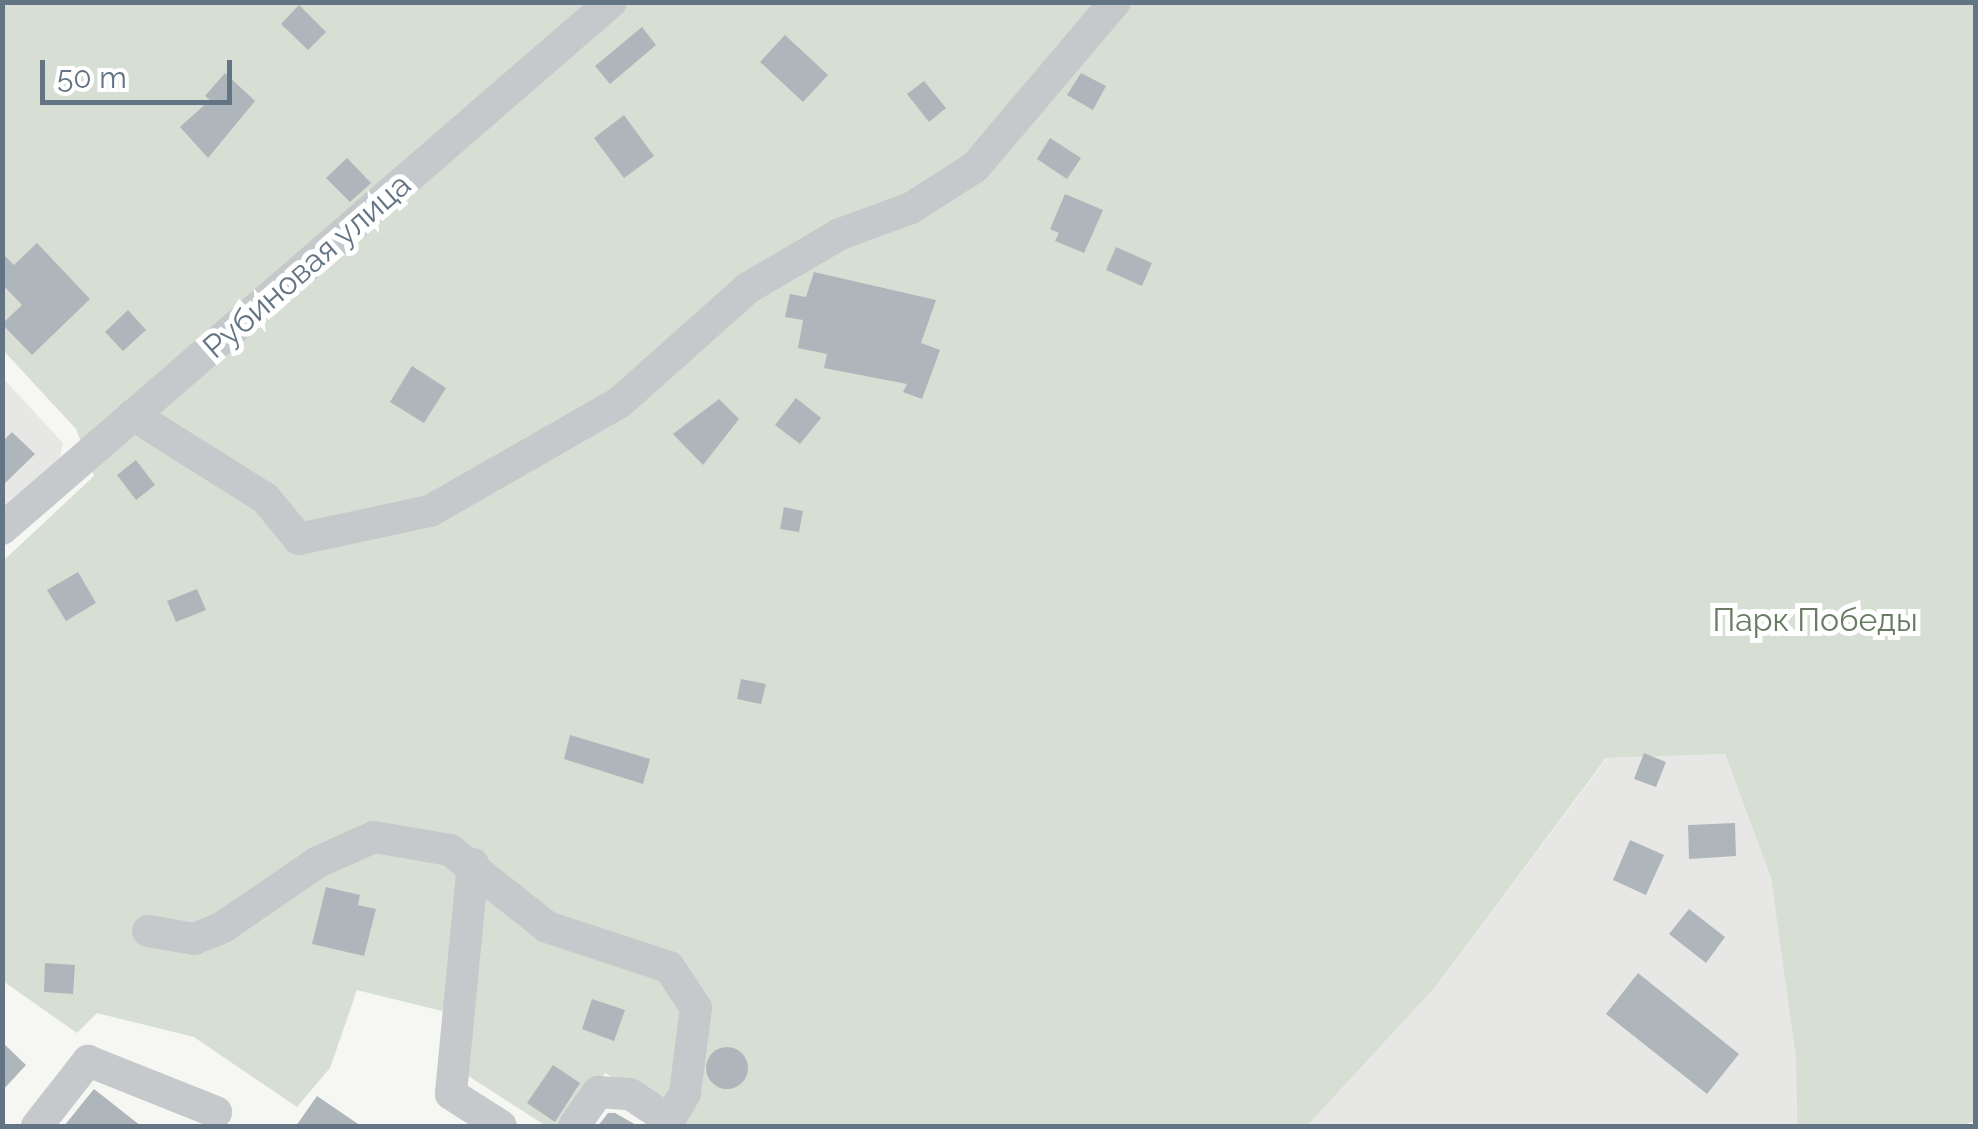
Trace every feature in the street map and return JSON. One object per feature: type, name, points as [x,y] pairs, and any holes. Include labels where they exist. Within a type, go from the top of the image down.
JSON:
[{"type":"street","points":[[133,415],[265,498],[298,540],[430,510],[620,402],[748,288],[840,234],[911,208],[974,166],[1115,2]]},
{"type":"street","name":"Рубиновая улица","points":[[2,529],[568,45],[606,3]]},
{"type":"street","points":[[148,931],[194,939],[223,927],[318,862],[374,837],[450,850],[473,864],[547,928],[669,967],[696,1008],[684,1093],[668,1123],[630,1094],[598,1092],[574,1126]]},
{"type":"street","points":[[473,864],[451,1094],[501,1126]]},
{"type":"street","points":[[37,1126],[88,1061],[216,1112]]},
{"type":"shaded area","points":[[3,378],[63,443],[60,458],[3,512]]},
{"type":"shaded area","points":[[1725,754],[1771,878],[1796,1059],[1797,1126],[1307,1126],[1436,986],[1607,758]]},
{"type":"green space","name":"Парк Победы","points":[[2,3],[1975,3],[1975,1121],[1960,1126],[1797,1126],[1796,1059],[1771,878],[1725,754],[1606,758],[1436,986],[1307,1126],[682,1126],[700,1003],[554,921],[474,853],[450,1013],[357,990],[330,1068],[297,1107],[194,1037],[97,1013],[77,1033],[3,981],[3,561],[94,476],[76,429],[3,350]]},
{"type":"green space","points":[[482,887],[661,973],[688,1014],[671,1099],[662,1104],[605,1073],[568,1126],[546,1126],[462,1072]]},
{"type":"building","points":[[299,5],[326,32],[308,50],[281,24]]},
{"type":"building","points":[[642,27],[656,45],[610,84],[595,66]]},
{"type":"building","points":[[785,35],[828,75],[803,102],[760,62]]},
{"type":"building","points":[[225,73],[255,101],[208,158],[180,127],[210,100],[205,96]]},
{"type":"building","points":[[1081,73],[1106,86],[1093,110],[1067,95]]},
{"type":"building","points":[[924,81],[946,108],[929,122],[907,94]]},
{"type":"building","points":[[624,115],[654,156],[624,178],[594,138]]},
{"type":"building","points":[[1050,138],[1081,158],[1067,179],[1037,159]]},
{"type":"building","points":[[347,158],[371,183],[350,202],[326,178]]},
{"type":"building","points":[[1065,194],[1103,210],[1084,253],[1055,241],[1059,233],[1050,229]]},
{"type":"building","points":[[37,243],[90,299],[32,355],[2,324],[22,305],[2,284],[2,253],[14,265]]},
{"type":"building","points":[[1116,247],[1152,263],[1142,286],[1106,270]]},
{"type":"building","points":[[814,272],[936,300],[921,343],[940,350],[922,399],[903,392],[907,384],[824,368],[827,354],[798,348],[803,320],[785,317],[790,294],[806,297]]},
{"type":"building","points":[[128,310],[146,330],[123,351],[105,332]]},
{"type":"building","points":[[412,366],[446,388],[424,423],[390,402]]},
{"type":"building","points":[[796,398],[821,418],[800,444],[775,425]]},
{"type":"building","points":[[719,399],[739,419],[703,465],[673,434]]},
{"type":"building","points":[[12,432],[35,454],[2,486],[2,442]]},
{"type":"building","points":[[136,460],[155,485],[136,500],[117,475]]},
{"type":"building","points":[[784,507],[803,511],[799,532],[780,529]]},
{"type":"building","points":[[78,572],[96,603],[66,621],[47,590]]},
{"type":"building","points":[[197,589],[206,610],[176,622],[167,601]]},
{"type":"building","points":[[741,679],[766,684],[761,704],[737,699]]},
{"type":"building","points":[[570,735],[650,759],[643,784],[564,759]]},
{"type":"building","points":[[1644,753],[1666,762],[1656,787],[1634,779]]},
{"type":"building","points":[[1735,823],[1736,856],[1689,859],[1688,825]]},
{"type":"building","points":[[1630,840],[1664,855],[1646,895],[1613,880]]},
{"type":"building","points":[[326,887],[360,895],[358,905],[376,909],[364,956],[312,944]]},
{"type":"building","points":[[1689,909],[1725,937],[1706,963],[1669,934]]},
{"type":"building","points":[[45,963],[75,965],[73,994],[44,992]]},
{"type":"building","points":[[1638,973],[1739,1054],[1707,1094],[1606,1014]]},
{"type":"building","points":[[592,999],[625,1010],[614,1041],[582,1029]]},
{"type":"building","points":[[2,1042],[26,1065],[2,1091]]},
{"type":"building","points":[[727,1047],[742,1053],[748,1068],[742,1083],[727,1089],[712,1083],[706,1068],[712,1053]]},
{"type":"building","points":[[553,1065],[580,1083],[555,1122],[527,1103]]},
{"type":"building","points":[[94,1089],[141,1126],[64,1126]]},
{"type":"building","points":[[317,1096],[361,1126],[296,1126]]},
{"type":"building","points":[[608,1113],[615,1113],[638,1126],[598,1126]]}]
